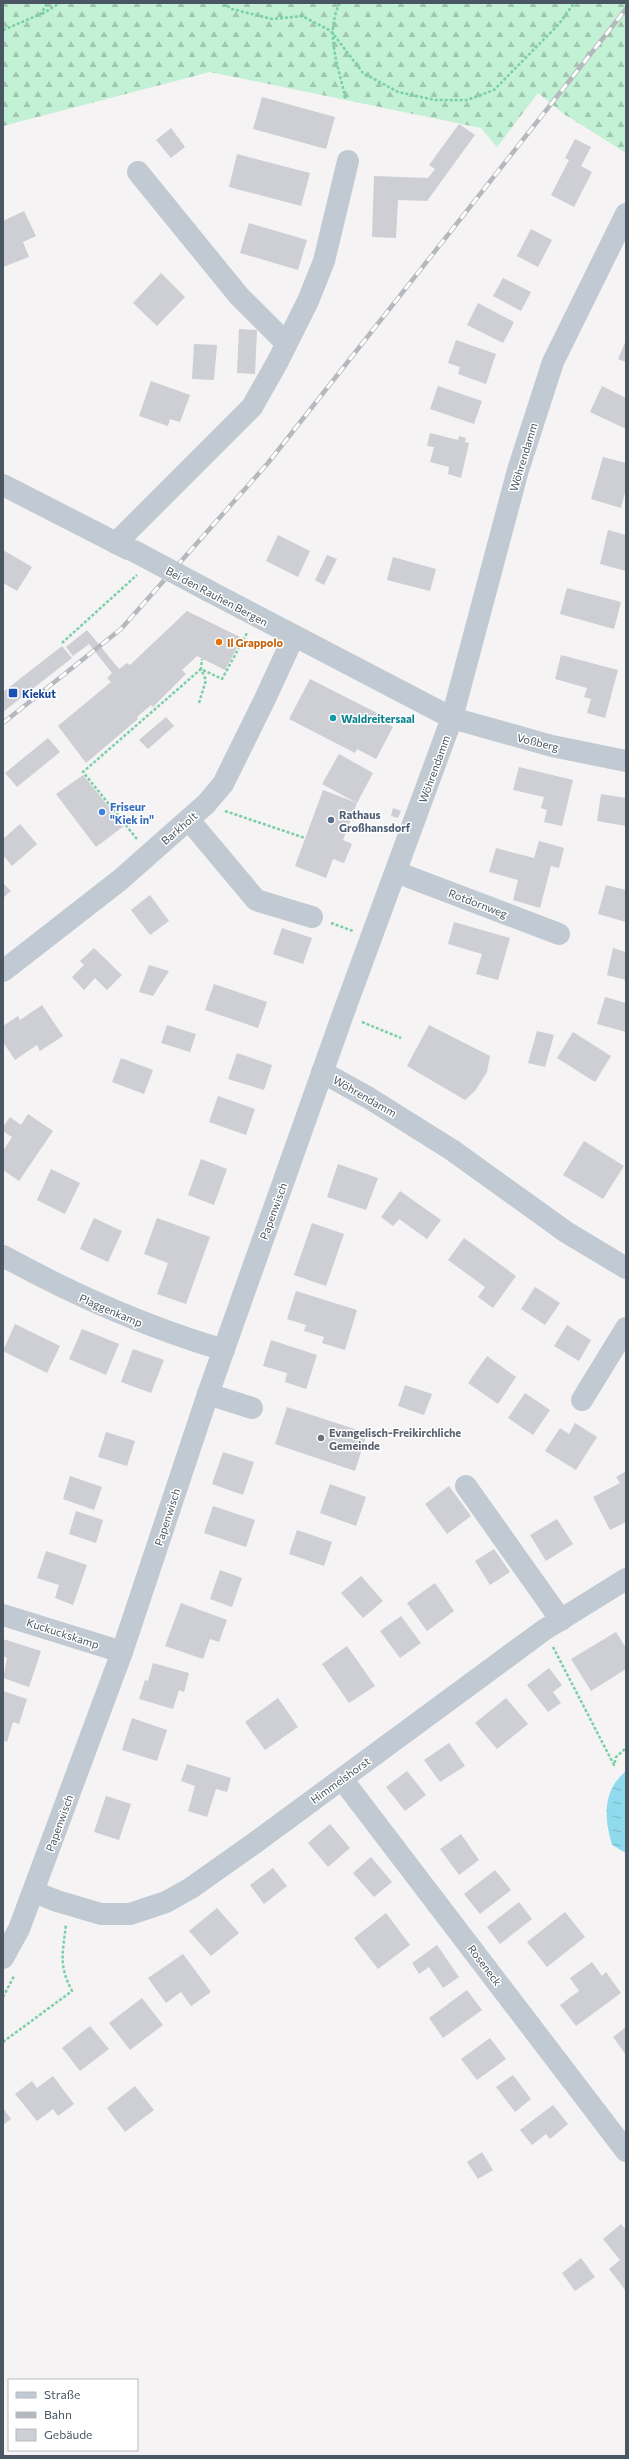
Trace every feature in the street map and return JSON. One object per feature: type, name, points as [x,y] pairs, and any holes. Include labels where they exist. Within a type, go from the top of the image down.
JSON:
[{"type":"street","points":[[125,547],[252,407],[308,301],[324,261],[348,161]]},
{"type":"street","points":[[138,172],[239,296],[286,343]]},
{"type":"street","name":"Wöhrendamm","points":[[626,214],[553,362],[518,470],[452,718],[322,1072],[369,1098],[452,1150],[566,1232],[626,1268]]},
{"type":"street","name":"Bei den Rauhen Bergen","points":[[3,485],[452,718]]},
{"type":"street","name":"Barkholt","points":[[3,971],[149,855],[206,804],[223,784],[294,636]]},
{"type":"street","name":"Voßberg","points":[[452,718],[552,746],[626,761]]},
{"type":"street","points":[[189,820],[256,900],[312,917]]},
{"type":"street","name":"Rotdornweg","points":[[396,872],[559,934]]},
{"type":"street","name":"Papenwisch","points":[[3,1958],[19,1929],[34,1892],[122,1652],[208,1394],[322,1072]]},
{"type":"street","name":"Plaggenkamp","points":[[3,1256],[83,1299],[140,1323],[224,1350]]},
{"type":"street","points":[[582,1400],[626,1328]]},
{"type":"street","points":[[208,1394],[252,1408]]},
{"type":"street","points":[[466,1486],[552,1625]]},
{"type":"street","name":"Himmelshorst","points":[[34,1892],[101,1914],[130,1914],[166,1902],[191,1888],[552,1625],[626,1579]]},
{"type":"street","name":"Kuckuckskamp","points":[[3,1615],[122,1652]]},
{"type":"street","name":"Roseneck","points":[[342,1778],[626,2151]]},
{"type":"path","points":[[41,14],[47,3]]},
{"type":"path","points":[[3,30],[41,14],[60,3]]},
{"type":"path","points":[[223,3],[232,9],[272,19],[302,16],[331,31],[363,73],[398,92],[435,100],[467,100],[494,90],[559,24],[574,3]]},
{"type":"path","points":[[340,3],[333,15],[331,31],[346,100]]},
{"type":"path","points":[[62,643],[127,586]]},
{"type":"path","points":[[201,669],[222,679],[256,616]]},
{"type":"path","points":[[198,703],[206,680],[201,669],[202,659]]},
{"type":"path","points":[[149,855],[83,772],[201,669]]},
{"type":"path","points":[[206,804],[305,838]]},
{"type":"path","points":[[312,917],[372,937]]},
{"type":"path","points":[[343,1014],[401,1038]]},
{"type":"path","points":[[552,1625],[614,1765],[616,1757],[626,1748]]},
{"type":"path","points":[[3,2042],[72,1991],[64,1975],[61,1962],[68,1904]]},
{"type":"green space","points":[[3,3],[626,3],[626,153],[564,114],[538,93],[497,147],[481,128],[210,72],[3,126]]},
{"type":"water","points":[[626,1771],[626,1853],[612,1845],[607,1825],[607,1805],[613,1787]]},
{"type":"building","points":[[262,97],[335,117],[326,149],[253,129]]},
{"type":"building","points":[[459,124],[475,135],[427,201],[398,200],[396,238],[372,237],[374,176],[428,178],[435,169],[429,165]]},
{"type":"building","points":[[171,128],[185,147],[171,158],[156,140]]},
{"type":"building","points":[[575,139],[591,147],[581,166],[592,172],[574,207],[551,195],[569,160],[565,158]]},
{"type":"building","points":[[237,154],[310,173],[301,206],[229,187]]},
{"type":"building","points":[[24,211],[36,236],[23,242],[29,257],[3,267],[3,221]]},
{"type":"building","points":[[249,223],[307,240],[298,270],[240,253]]},
{"type":"building","points":[[531,229],[552,240],[538,267],[517,256]]},
{"type":"building","points":[[161,273],[185,297],[157,326],[133,303]]},
{"type":"building","points":[[503,278],[531,292],[521,311],[493,296]]},
{"type":"building","points":[[478,303],[514,322],[503,343],[467,325]]},
{"type":"building","points":[[239,329],[257,330],[255,374],[237,373]]},
{"type":"building","points":[[456,340],[496,354],[486,384],[458,374],[460,367],[448,363]]},
{"type":"building","points":[[626,340],[626,362],[618,359]]},
{"type":"building","points":[[194,344],[217,345],[214,380],[192,379]]},
{"type":"building","points":[[151,381],[190,395],[180,422],[170,419],[168,426],[139,416]]},
{"type":"building","points":[[438,386],[482,401],[474,424],[430,409]]},
{"type":"building","points":[[602,386],[626,398],[626,429],[590,412]]},
{"type":"building","points":[[430,433],[458,440],[459,436],[466,438],[465,442],[469,443],[461,478],[448,474],[449,467],[430,462],[434,447],[427,446]]},
{"type":"building","points":[[603,457],[626,463],[626,489],[621,508],[591,499]]},
{"type":"building","points":[[608,530],[626,535],[626,571],[600,564]]},
{"type":"building","points":[[278,535],[310,551],[298,577],[266,561]]},
{"type":"building","points":[[3,550],[32,567],[17,591],[3,583]]},
{"type":"building","points":[[327,555],[337,559],[324,585],[315,580]]},
{"type":"building","points":[[393,557],[436,569],[430,591],[387,580]]},
{"type":"building","points":[[567,588],[621,602],[614,629],[560,614]]},
{"type":"building","points":[[187,611],[242,638],[225,670],[197,656],[182,670],[186,674],[153,707],[151,705],[137,717],[138,719],[86,763],[58,726],[111,682],[107,678],[112,673],[89,644],[73,656],[66,647],[87,630],[119,669],[127,663],[130,665]]},
{"type":"building","points":[[62,646],[72,658],[3,712],[3,692]]},
{"type":"building","points":[[561,655],[618,670],[605,718],[587,713],[591,699],[584,697],[587,688],[555,679]]},
{"type":"building","name":"Waldreitersaal","points":[[310,679],[379,714],[377,718],[393,727],[376,759],[357,749],[355,753],[289,719]]},
{"type":"building","points":[[166,717],[174,726],[148,749],[139,740]]},
{"type":"building","points":[[48,738],[60,752],[17,787],[5,773]]},
{"type":"building","points":[[339,754],[373,773],[357,803],[322,784]]},
{"type":"building","points":[[519,767],[573,780],[562,826],[544,822],[547,810],[541,808],[544,797],[513,790]]},
{"type":"building","points":[[83,775],[124,826],[96,847],[56,794]]},
{"type":"building","name":"Rathaus Großhansdorf","points":[[323,790],[357,803],[343,840],[352,844],[344,863],[333,859],[326,878],[295,866]]},
{"type":"building","points":[[601,794],[626,798],[626,826],[597,821]]},
{"type":"building","points":[[393,808],[401,811],[398,818],[391,816]]},
{"type":"building","points":[[20,824],[37,844],[12,866],[3,855],[3,839]]},
{"type":"building","points":[[539,841],[564,848],[559,868],[551,866],[540,908],[513,900],[518,880],[489,872],[496,848],[534,858]]},
{"type":"building","points":[[3,883],[11,891],[3,898]]},
{"type":"building","points":[[606,885],[626,890],[626,922],[598,914]]},
{"type":"building","points":[[150,895],[169,921],[150,935],[131,910]]},
{"type":"building","points":[[454,922],[510,938],[498,980],[476,974],[482,954],[448,944]]},
{"type":"building","points":[[282,928],[312,938],[303,964],[273,954]]},
{"type":"building","points":[[94,948],[122,975],[107,990],[95,978],[84,990],[72,977],[84,965],[80,961]]},
{"type":"building","points":[[613,948],[626,952],[626,980],[607,975]]},
{"type":"building","points":[[149,965],[169,971],[153,996],[139,992]]},
{"type":"building","points":[[214,984],[267,1002],[258,1028],[205,1010]]},
{"type":"building","points":[[605,997],[626,1003],[626,1032],[597,1024]]},
{"type":"building","points":[[42,1005],[63,1036],[40,1051],[37,1045],[15,1060],[3,1042],[3,1026],[18,1016],[20,1020]]},
{"type":"building","points":[[167,1025],[196,1034],[190,1052],[161,1043]]},
{"type":"building","points":[[429,1025],[490,1056],[487,1072],[475,1091],[465,1100],[407,1066]]},
{"type":"building","points":[[537,1031],[554,1035],[545,1067],[528,1063]]},
{"type":"building","points":[[573,1032],[611,1056],[595,1082],[557,1058]]},
{"type":"building","points":[[237,1053],[272,1065],[264,1090],[228,1079]]},
{"type":"building","points":[[121,1058],[153,1070],[144,1094],[112,1082]]},
{"type":"building","points":[[218,1096],[255,1109],[246,1135],[209,1122]]},
{"type":"building","points":[[28,1114],[53,1131],[19,1181],[3,1170],[3,1151],[12,1137],[3,1131],[3,1127],[10,1117],[21,1125]]},
{"type":"building","points":[[584,1141],[624,1166],[603,1199],[563,1175]]},
{"type":"building","points":[[201,1159],[227,1169],[214,1205],[188,1195]]},
{"type":"building","points":[[338,1164],[378,1178],[366,1210],[327,1197]]},
{"type":"building","points":[[51,1169],[80,1183],[65,1214],[37,1200]]},
{"type":"building","points":[[400,1191],[441,1220],[427,1239],[399,1219],[393,1226],[381,1217]]},
{"type":"building","points":[[94,1218],[122,1231],[108,1262],[80,1249]]},
{"type":"building","points":[[157,1218],[210,1237],[186,1304],[157,1294],[168,1263],[144,1254]]},
{"type":"building","points":[[312,1223],[344,1234],[326,1286],[294,1275]]},
{"type":"building","points":[[464,1238],[516,1276],[493,1308],[478,1297],[485,1287],[448,1260]]},
{"type":"building","points":[[535,1287],[560,1303],[545,1325],[521,1309]]},
{"type":"building","points":[[296,1291],[357,1310],[345,1350],[322,1343],[324,1337],[304,1331],[306,1325],[287,1319]]},
{"type":"building","points":[[15,1324],[60,1346],[47,1373],[3,1351]]},
{"type":"building","points":[[567,1325],[591,1340],[579,1361],[554,1346]]},
{"type":"building","points":[[82,1329],[119,1344],[106,1375],[69,1359]]},
{"type":"building","points":[[271,1340],[317,1355],[306,1389],[285,1382],[287,1373],[263,1366]]},
{"type":"building","points":[[133,1349],[164,1360],[151,1393],[121,1382]]},
{"type":"building","points":[[487,1356],[516,1377],[498,1404],[468,1383]]},
{"type":"building","points":[[405,1385],[432,1394],[424,1415],[398,1406]]},
{"type":"building","points":[[525,1393],[550,1410],[533,1435],[508,1418]]},
{"type":"building","name":"Evangelisch-Freikirchliche Gemeinde","points":[[287,1407],[367,1433],[355,1471],[275,1444]]},
{"type":"building","points":[[575,1423],[597,1437],[576,1470],[545,1451],[560,1428],[569,1434]]},
{"type":"building","points":[[106,1432],[135,1441],[127,1466],[98,1457]]},
{"type":"building","points":[[223,1452],[254,1462],[243,1495],[212,1484]]},
{"type":"building","points":[[626,1471],[626,1522],[610,1530],[593,1497],[620,1483],[616,1477]]},
{"type":"building","points":[[70,1476],[102,1487],[94,1510],[63,1499]]},
{"type":"building","points":[[330,1484],[366,1497],[356,1526],[320,1513]]},
{"type":"building","points":[[449,1486],[471,1516],[447,1534],[425,1504]]},
{"type":"building","points":[[213,1506],[255,1520],[246,1547],[204,1533]]},
{"type":"building","points":[[76,1511],[103,1520],[96,1543],[69,1534]]},
{"type":"building","points":[[557,1519],[573,1544],[546,1561],[530,1535]]},
{"type":"building","points":[[297,1530],[332,1542],[324,1566],[289,1554]]},
{"type":"building","points":[[494,1549],[510,1572],[490,1585],[475,1561]]},
{"type":"building","points":[[46,1551],[87,1565],[73,1605],[55,1598],[59,1585],[37,1578]]},
{"type":"building","points":[[220,1570],[242,1578],[232,1607],[210,1599]]},
{"type":"building","points":[[361,1576],[383,1601],[363,1618],[341,1593]]},
{"type":"building","points":[[435,1583],[454,1611],[427,1631],[407,1603]]},
{"type":"building","points":[[181,1603],[227,1620],[219,1642],[210,1639],[203,1659],[165,1646]]},
{"type":"building","points":[[401,1616],[421,1643],[400,1658],[380,1631]]},
{"type":"building","points":[[616,1632],[626,1648],[626,1669],[591,1691],[571,1659]]},
{"type":"building","points":[[3,1639],[41,1651],[29,1687],[3,1678],[7,1658],[3,1656]]},
{"type":"building","points":[[347,1646],[375,1686],[349,1703],[322,1664]]},
{"type":"building","points":[[153,1663],[189,1673],[184,1692],[179,1690],[173,1709],[139,1699],[145,1680],[148,1681]]},
{"type":"building","points":[[549,1668],[562,1685],[553,1692],[561,1703],[548,1712],[527,1685]]},
{"type":"building","points":[[3,1691],[27,1699],[19,1724],[13,1722],[7,1742],[3,1740]]},
{"type":"building","points":[[278,1698],[298,1727],[265,1750],[245,1722]]},
{"type":"building","points":[[506,1698],[528,1724],[497,1749],[475,1723]]},
{"type":"building","points":[[132,1718],[167,1730],[157,1761],[122,1750]]},
{"type":"building","points":[[449,1743],[465,1766],[440,1782],[424,1760]]},
{"type":"building","points":[[187,1764],[231,1778],[227,1792],[216,1789],[207,1817],[188,1811],[195,1786],[181,1781]]},
{"type":"building","points":[[407,1771],[426,1795],[405,1811],[386,1787]]},
{"type":"building","points":[[106,1796],[131,1804],[119,1840],[94,1832]]},
{"type":"building","points":[[330,1824],[350,1848],[328,1867],[308,1843]]},
{"type":"building","points":[[461,1834],[479,1860],[459,1875],[440,1849]]},
{"type":"building","points":[[371,1857],[392,1882],[374,1897],[353,1873]]},
{"type":"building","points":[[273,1868],[287,1886],[264,1904],[250,1885]]},
{"type":"building","points":[[495,1870],[511,1890],[480,1914],[464,1894]]},
{"type":"building","points":[[519,1902],[532,1919],[500,1944],[487,1927]]},
{"type":"building","points":[[217,1908],[239,1933],[211,1956],[189,1931]]},
{"type":"building","points":[[565,1912],[585,1937],[547,1967],[527,1942]]},
{"type":"building","points":[[386,1913],[410,1945],[378,1969],[354,1938]]},
{"type":"building","points":[[437,1945],[459,1977],[443,1988],[429,1967],[419,1974],[412,1963]]},
{"type":"building","points":[[183,1954],[211,1992],[191,2006],[181,1992],[166,2003],[148,1978]]},
{"type":"building","points":[[592,1962],[602,1976],[606,1972],[621,1993],[576,2026],[560,2005],[579,1991],[570,1978]]},
{"type":"building","points":[[467,1990],[482,2010],[443,2038],[429,2018]]},
{"type":"building","points":[[142,1998],[163,2025],[130,2050],[109,2023]]},
{"type":"building","points":[[90,2026],[109,2049],[80,2071],[62,2048]]},
{"type":"building","points":[[626,2027],[626,2055],[613,2037]]},
{"type":"building","points":[[490,2038],[506,2059],[477,2080],[461,2059]]},
{"type":"building","points":[[513,2075],[531,2099],[515,2112],[496,2087]]},
{"type":"building","points":[[53,2076],[74,2104],[58,2116],[53,2109],[37,2121],[15,2094],[32,2081],[37,2088]]},
{"type":"building","points":[[135,2086],[154,2110],[125,2132],[107,2108]]},
{"type":"building","points":[[553,2105],[568,2124],[550,2139],[546,2134],[532,2145],[520,2130]]},
{"type":"building","points":[[3,2108],[11,2119],[3,2125]]},
{"type":"building","points":[[482,2152],[493,2170],[478,2179],[467,2162]]},
{"type":"building","points":[[621,2224],[626,2230],[626,2291],[609,2269],[620,2260],[603,2239]]},
{"type":"building","points":[[581,2258],[595,2277],[575,2291],[562,2273]]},
{"type":"railway","points":[[3,723],[121,629],[268,463],[626,9]]},
{"type":"place","name":"Il Grappolo","points":[[219,642]]},
{"type":"place","name":"Kiekut","points":[[13,693]]},
{"type":"place","name":"Waldreitersaal","points":[[333,718]]},
{"type":"place","name":"Friseur \"Kiek in\"","points":[[102,812]]},
{"type":"place","name":"Rathaus Großhansdorf","points":[[331,820]]},
{"type":"place","name":"Evangelisch-Freikirchliche Gemeinde","points":[[321,1438]]}]
